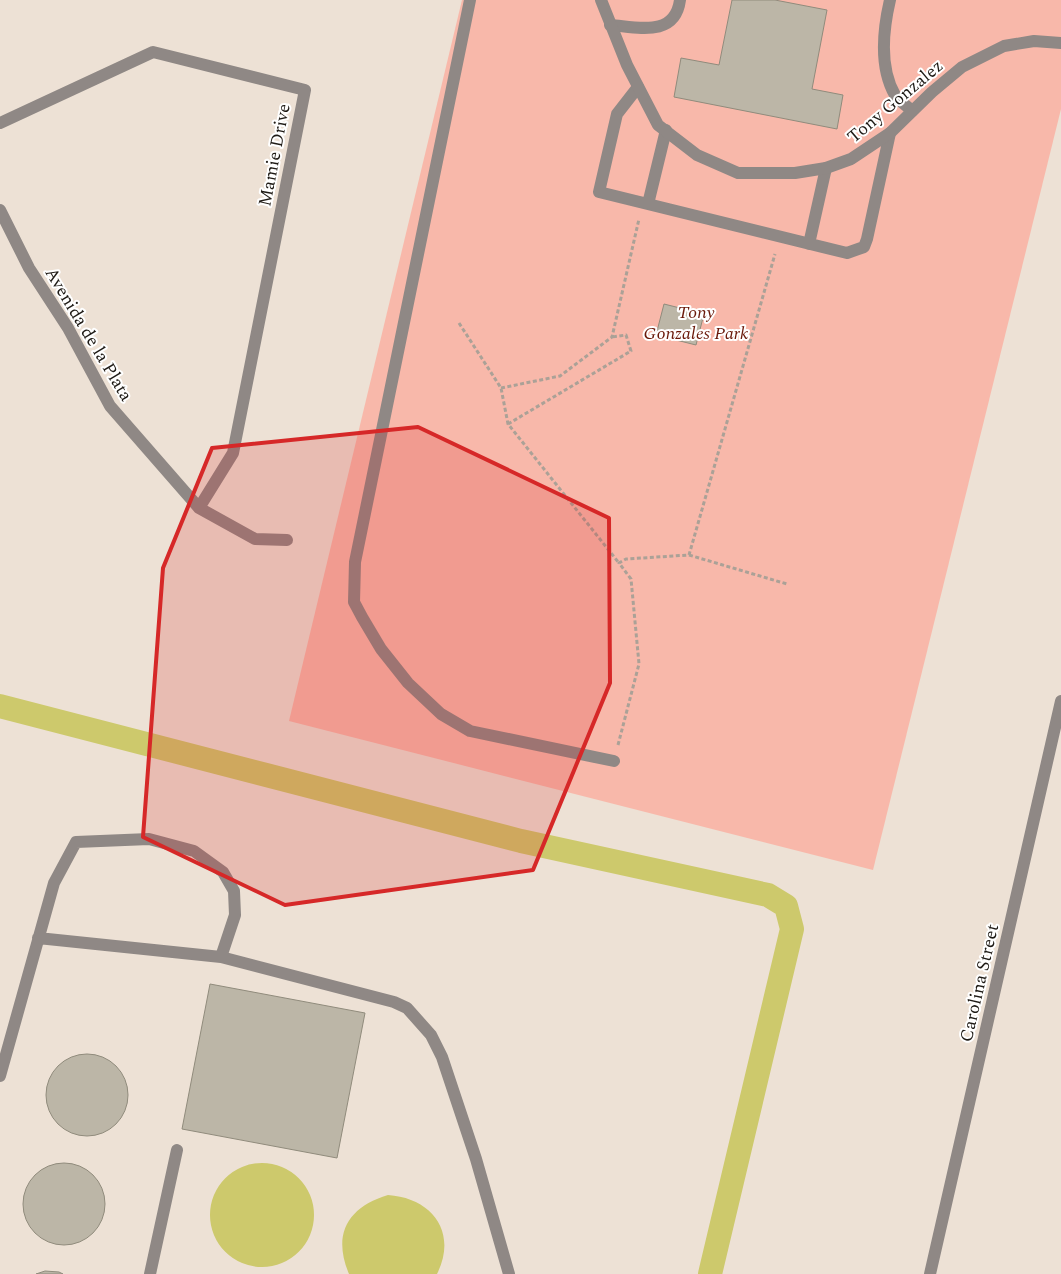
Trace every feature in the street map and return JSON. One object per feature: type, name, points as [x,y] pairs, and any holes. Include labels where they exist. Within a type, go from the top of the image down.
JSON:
[{"type":"street","points":[[470,0],[354,562],[354,602],[381,649],[408,683],[441,714],[470,731],[614,761]]},
{"type":"street","name":"Tony Gonzalez","points":[[601,0],[610,25],[638,87],[658,125],[697,155],[738,173],[795,173],[826,168],[851,159],[890,133],[962,67],[1004,46],[1034,41],[1061,43]]},
{"type":"street","points":[[610,25],[655,29],[670,21],[680,6],[680,0]]},
{"type":"street","points":[[890,0],[886,19],[885,63],[896,96],[912,111]]},
{"type":"street","name":"Mamie Drive","points":[[0,123],[153,52],[305,90],[233,453],[199,508]]},
{"type":"street","points":[[638,87],[617,114],[599,192],[846,253],[864,247],[890,133]]},
{"type":"street","points":[[645,203],[666,130]]},
{"type":"street","points":[[809,244],[826,168]]},
{"type":"street","name":"Avenida de la Plata","points":[[0,210],[29,268],[68,328],[110,406],[199,508],[255,539],[287,540]]},
{"type":"street","name":"Carolina Street","points":[[930,1274],[1061,701]]},
{"type":"street","points":[[0,1076],[54,883],[76,842],[149,839],[194,850],[223,872],[234,892],[235,916],[221,957]]},
{"type":"street","points":[[38,938],[221,957],[394,1002],[407,1008],[431,1035],[442,1057],[473,1150],[509,1274]]},
{"type":"street","points":[[150,1274],[177,1150]]},
{"type":"path","points":[[612,337],[645,203]]},
{"type":"path","points":[[689,556],[780,236]]},
{"type":"path","points":[[459,323],[501,388],[508,424],[631,579],[639,664],[614,761]]},
{"type":"path","points":[[501,388],[560,376],[612,337],[626,335],[631,351],[508,424]]},
{"type":"path","points":[[619,563],[626,559],[689,556],[787,584]]},
{"type":"highlighted area","points":[[418,427],[609,518],[610,683],[533,870],[285,905],[143,837],[163,568],[212,448]]},
{"type":"green space","name":"Tony Gonzales Park","points":[[462,0],[1061,0],[1061,109],[873,870],[289,721]]},
{"type":"shaded area","points":[[262,1163],[282,1167],[291,1172],[305,1186],[310,1195],[314,1215],[310,1235],[305,1244],[291,1258],[282,1263],[262,1267],[242,1263],[233,1258],[219,1244],[214,1235],[210,1215],[214,1195],[219,1186],[233,1172],[242,1167]]},
{"type":"shaded area","points":[[388,1195],[417,1203],[428,1210],[437,1220],[442,1231],[444,1244],[443,1259],[437,1274],[349,1274],[342,1246],[347,1224],[363,1207],[374,1200]]},
{"type":"building","points":[[732,0],[775,0],[827,10],[812,89],[843,95],[837,129],[674,97],[681,58],[719,65]]},
{"type":"building","points":[[664,304],[704,314],[696,345],[656,335]]},
{"type":"building","points":[[210,984],[365,1013],[337,1158],[182,1129]]},
{"type":"building","points":[[87,1054],[103,1057],[116,1066],[125,1079],[128,1095],[125,1111],[116,1124],[103,1133],[87,1136],[71,1133],[58,1124],[49,1111],[46,1095],[49,1079],[58,1066],[71,1057]]},
{"type":"building","points":[[64,1163],[80,1166],[93,1175],[102,1188],[105,1204],[102,1220],[93,1233],[80,1242],[64,1245],[48,1242],[35,1233],[26,1220],[23,1204],[26,1188],[35,1175],[48,1166]]},
{"type":"building","points":[[45,1271],[59,1272],[63,1274],[36,1274]]},
{"type":"waterway","points":[[0,706],[521,841],[768,895],[786,906],[792,929],[710,1274]]}]
